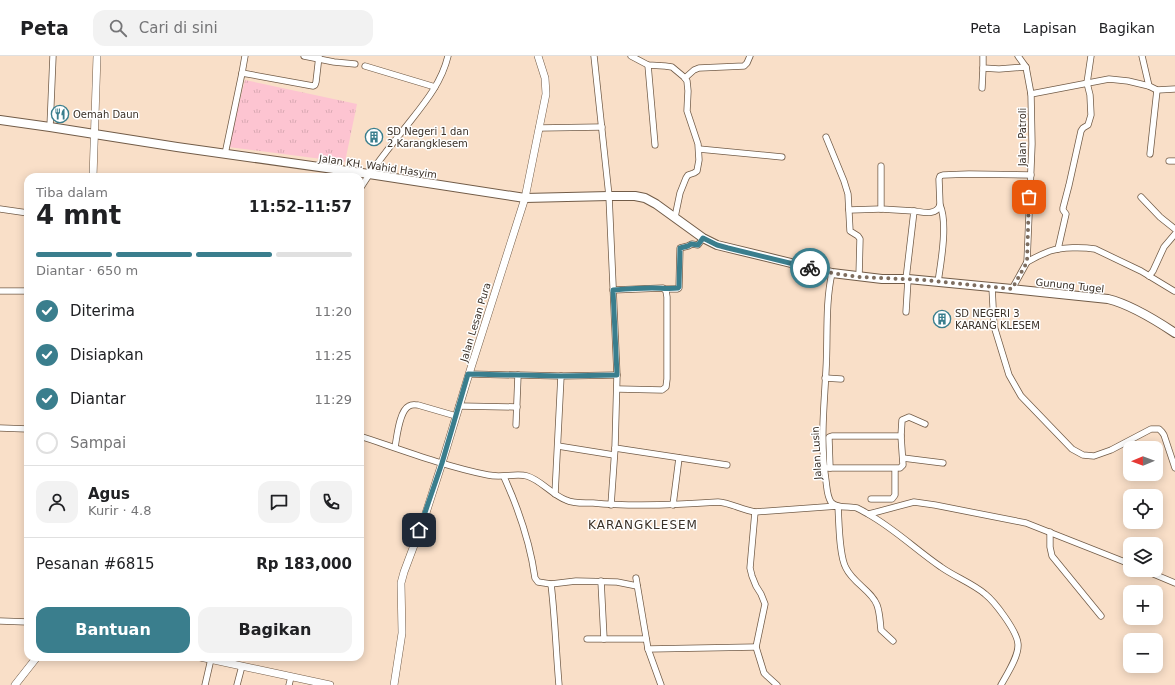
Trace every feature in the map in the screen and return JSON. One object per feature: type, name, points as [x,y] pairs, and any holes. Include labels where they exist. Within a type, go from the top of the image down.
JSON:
[{"type":"main road","name":"Jalan KH. Wahid Hasyim","points":[[0,120],[50,126],[225,154],[362,173]]},
{"type":"main road","name":"Jalan KH. Wahid Hasyim","points":[[364,173],[525,198],[636,196],[645,198],[656,204],[703,238],[717,245],[741,251]]},
{"type":"main road","name":"Gunung Tugel","points":[[741,251],[832,273],[859,277],[907,279],[1080,295],[1115,300],[1131,307],[1175,333]]},
{"type":"street","points":[[50,126],[53,56]]},
{"type":"street","points":[[93,173],[97,56]]},
{"type":"street","points":[[225,154],[245,56]]},
{"type":"street","points":[[304,56],[355,64]]},
{"type":"street","points":[[364,182],[436,87],[443,73],[448,56]]},
{"type":"street","name":"Jalan Lesan Pura","points":[[394,685],[402,633],[402,578],[425,516],[468,374],[525,198],[538,128],[545,101],[545,78],[538,56]]},
{"type":"street","points":[[594,56],[609,196],[618,389],[611,505]]},
{"type":"street","points":[[632,56],[648,65],[672,67],[685,78],[688,86],[687,111],[699,149],[698,167],[694,173],[688,175],[686,178],[680,193],[675,217]]},
{"type":"street","points":[[685,78],[694,70],[699,68],[744,66],[750,56]]},
{"type":"street","points":[[982,88],[983,56]]},
{"type":"street","name":"Jalan Patroli","points":[[1012,289],[1027,262],[1028,208],[1031,175],[1031,94],[1026,67],[1018,56]]},
{"type":"street","points":[[1058,249],[1066,214],[1063,208],[1081,131],[1088,125],[1091,115],[1090,94],[1087,83],[1091,56]]},
{"type":"street","points":[[1142,56],[1149,86]]},
{"type":"street","points":[[242,73],[313,86],[316,82],[318,58]]},
{"type":"street","points":[[648,65],[655,146]]},
{"type":"street","points":[[365,66],[436,87]]},
{"type":"street","points":[[983,68],[999,69],[1026,67]]},
{"type":"street","points":[[1031,94],[1109,80],[1128,81],[1149,86],[1157,90],[1175,89]]},
{"type":"street","points":[[1150,154],[1157,90]]},
{"type":"street","points":[[538,128],[602,127]]},
{"type":"street","points":[[826,137],[848,194],[850,231],[860,238],[859,277]]},
{"type":"street","points":[[699,149],[782,157]]},
{"type":"street","points":[[881,166],[882,209]]},
{"type":"street","points":[[938,282],[944,227],[940,205],[940,176],[969,174],[1031,175]]},
{"type":"street","points":[[1141,197],[1160,217],[1175,229]]},
{"type":"street","points":[[849,210],[882,209],[934,212],[937,211],[940,205]]},
{"type":"street","points":[[0,208],[24,212]]},
{"type":"street","points":[[906,312],[907,279],[914,211]]},
{"type":"street","points":[[1149,276],[1153,271],[1164,247],[1175,234]]},
{"type":"street","points":[[613,290],[679,288],[680,248],[691,244],[698,245],[703,238]]},
{"type":"street","points":[[1027,262],[1058,249],[1095,249],[1129,265],[1174,291]]},
{"type":"street","name":"Jalan Lusin","points":[[832,273],[828,302],[822,426],[829,496],[831,501],[838,506]]},
{"type":"street","points":[[992,287],[994,326],[1009,375],[1022,396],[1072,449],[1083,455],[1094,456],[1111,450],[1151,429],[1159,429],[1164,435],[1175,468]]},
{"type":"street","points":[[618,389],[662,390],[666,387],[667,297],[665,289]]},
{"type":"street","points":[[0,291],[24,291]]},
{"type":"street","points":[[468,374],[561,376],[617,375]]},
{"type":"street","points":[[516,425],[518,375]]},
{"type":"street","points":[[555,494],[561,376]]},
{"type":"street","points":[[825,378],[841,379]]},
{"type":"street","points":[[395,447],[402,414],[405,408],[412,404],[456,416]]},
{"type":"street","points":[[459,406],[516,408]]},
{"type":"street","points":[[901,436],[829,437],[827,468],[900,468],[903,465],[901,436],[902,420],[909,417],[925,424]]},
{"type":"street","points":[[0,428],[24,429]]},
{"type":"street","points":[[364,437],[442,463],[488,475],[528,477],[565,500],[571,502],[611,505],[725,503],[756,512],[838,506],[856,508],[889,527],[940,566],[985,594],[995,604],[1002,613],[1018,642],[1018,652],[1001,685]]},
{"type":"street","points":[[558,446],[614,455]]},
{"type":"street","points":[[615,448],[727,465]]},
{"type":"street","points":[[673,505],[679,458]]},
{"type":"street","points":[[903,458],[943,463]]},
{"type":"street","points":[[871,499],[892,499],[894,497],[894,469]]},
{"type":"street","points":[[504,477],[515,500],[527,539],[535,578],[538,582],[551,584],[576,581],[601,581],[638,586]]},
{"type":"street","points":[[868,514],[914,502],[920,503],[1026,523],[1123,561]]},
{"type":"street","points":[[838,506],[842,557],[845,566],[856,582],[873,597],[879,611],[880,630],[893,641]]},
{"type":"street","points":[[756,512],[750,568],[754,581],[765,604],[756,647],[766,676],[777,685]]},
{"type":"street","points":[[1050,532],[1050,547],[1052,556],[1101,616]]},
{"type":"street","points":[[1161,577],[1175,583]]},
{"type":"street","points":[[636,578],[648,649],[661,685]]},
{"type":"street","points":[[601,581],[604,639]]},
{"type":"street","points":[[551,584],[559,685]]},
{"type":"street","points":[[0,622],[24,622]]},
{"type":"street","points":[[587,639],[646,640]]},
{"type":"street","points":[[648,649],[756,647]]},
{"type":"street","points":[[15,685],[34,661]]},
{"type":"street","points":[[205,685],[211,661]]},
{"type":"street","points":[[220,661],[330,685]]},
{"type":"street","points":[[237,685],[242,666]]},
{"type":"street","points":[[289,685],[291,676]]},
{"type":"green space","points":[[245,80],[357,104],[345,162],[228,147]]},
{"type":"way so far","points":[[810,268],[859,277],[924,280],[1012,289],[1027,262],[1029,197]]},
{"type":"place","name":"Oemah Daun","points":[[60,114]]},
{"type":"place","name":"SD Negeri 1 dan 2 Karangklesem","points":[[374,137]]},
{"type":"place","name":"SD NEGERI 3 KARANG KLESEM","points":[[942,319]]},
{"type":"district","name":"KARANGKLESEM","points":[[643,525]]},
{"type":"route","points":[[419,530],[442,463],[468,374],[561,376],[617,375],[613,290],[652,288],[677,289],[679,287],[680,248],[691,244],[698,245],[703,238],[717,245],[810,268]]}]
